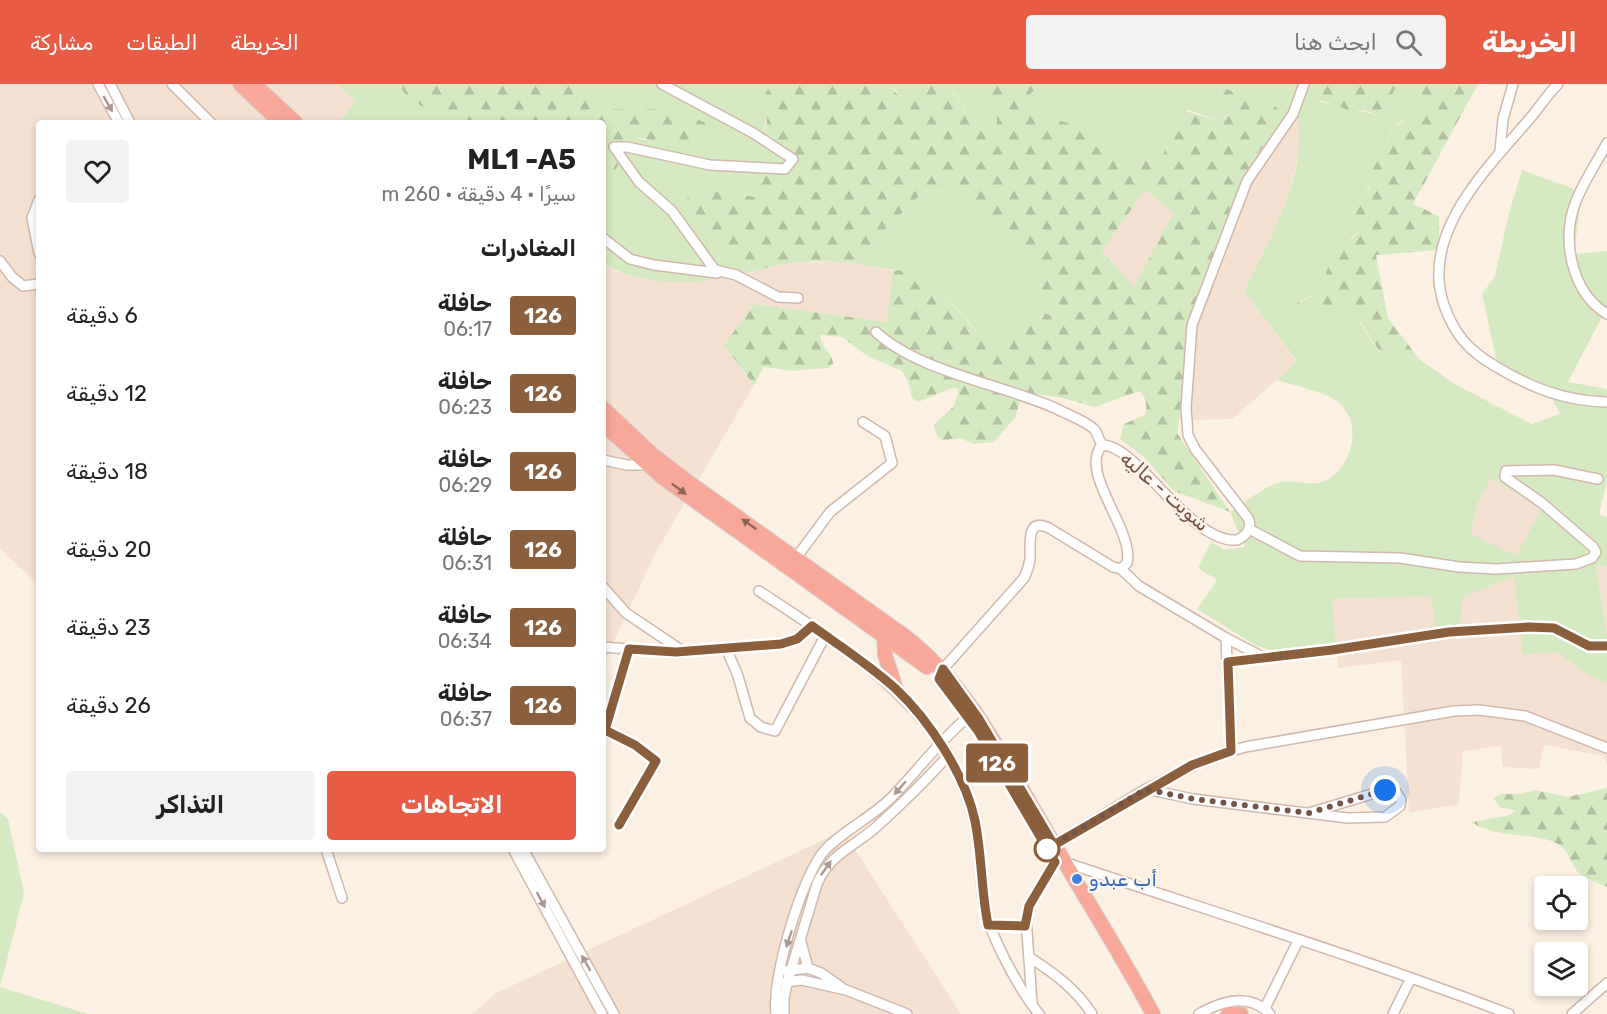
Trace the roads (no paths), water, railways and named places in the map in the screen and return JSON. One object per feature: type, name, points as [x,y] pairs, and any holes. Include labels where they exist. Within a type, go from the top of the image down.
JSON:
[{"type":"highway","points":[[240,84],[278,120]]},
{"type":"highway","points":[[254,84],[293,120]]},
{"type":"highway","points":[[606,411],[653,455],[884,634],[941,674],[1153,1014]]},
{"type":"highway","points":[[606,427],[646,465],[771,546],[796,558],[906,637],[941,674],[979,719],[1054,845],[1060,862],[1145,1014]]},
{"type":"highway","points":[[884,634],[885,655],[896,690]]},
{"type":"highway","points":[[1228,1014],[1241,1014]]},
{"type":"street","points":[[98,84],[117,120]]},
{"type":"street","points":[[111,84],[129,120]]},
{"type":"street","points":[[172,84],[208,120]]},
{"type":"street","points":[[662,84],[753,133],[793,159],[786,169],[710,165],[627,147],[614,147],[639,182],[672,212],[715,270],[736,274],[778,297],[798,298]]},
{"type":"street","name":"شويت - عاليه","points":[[1121,569],[1127,563],[1129,555],[1095,467],[1097,451],[1101,445],[1110,445],[1124,453],[1184,512],[1216,535],[1237,540],[1250,529],[1248,518],[1188,435],[1186,408],[1192,325],[1243,189],[1293,114],[1304,84]]},
{"type":"street","points":[[1500,151],[1503,119],[1513,84]]},
{"type":"street","points":[[1558,84],[1500,151],[1465,200],[1444,240],[1437,278],[1450,322],[1464,344],[1479,357],[1516,379],[1549,393],[1607,402]]},
{"type":"street","points":[[1607,143],[1577,200],[1571,217],[1569,243],[1576,275],[1584,290],[1590,301],[1607,314]]},
{"type":"street","points":[[36,208],[32,218],[36,238]]},
{"type":"street","points":[[606,240],[630,259],[717,273],[715,270]]},
{"type":"street","points":[[0,261],[12,277],[24,286],[36,284]]},
{"type":"street","points":[[876,332],[889,344],[916,358],[1030,397],[1066,414],[1095,429],[1101,445]]},
{"type":"street","points":[[796,558],[830,512],[892,463],[885,436],[863,422]]},
{"type":"street","points":[[606,461],[627,465],[646,465]]},
{"type":"street","points":[[1250,529],[1300,556],[1400,558],[1459,567],[1496,569],[1576,564],[1592,558],[1596,552],[1593,547],[1542,503],[1505,477],[1506,471],[1554,470],[1598,479]]},
{"type":"street","points":[[941,674],[1024,578],[1029,563],[1029,534],[1033,528],[1040,525],[1049,528],[1098,559],[1121,569],[1139,586],[1226,638],[1263,657]]},
{"type":"street","points":[[606,590],[626,613],[684,652]]},
{"type":"street","points":[[759,591],[812,626],[896,690],[948,756],[967,794],[974,816],[988,925],[1034,1011]]},
{"type":"street","points":[[606,647],[684,652],[781,644],[797,639],[812,626]]},
{"type":"street","points":[[1228,662],[1332,650],[1449,632],[1529,627],[1554,628],[1589,646],[1607,646]]},
{"type":"street","points":[[726,648],[738,676],[750,718],[761,727],[775,731],[825,636]]},
{"type":"street","points":[[1226,638],[1231,751]]},
{"type":"street","points":[[606,727],[629,649]]},
{"type":"street","points":[[1054,845],[1146,789],[1192,765],[1231,751],[1454,711],[1479,710],[1524,716],[1607,748]]},
{"type":"street","points":[[776,1014],[777,980],[780,969],[805,887],[819,858],[834,843],[892,797],[938,743],[968,717]]},
{"type":"street","points":[[606,730],[635,745],[656,761],[619,825]]},
{"type":"street","points":[[946,735],[948,756]]},
{"type":"street","points":[[784,1014],[784,998],[790,972],[817,884],[828,864],[874,829],[948,756]]},
{"type":"street","points":[[1146,789],[1193,799],[1348,818],[1385,817],[1397,811],[1401,800],[1395,792],[1385,790],[1309,813]]},
{"type":"street","points":[[327,852],[342,898]]},
{"type":"street","points":[[515,852],[602,1014]]},
{"type":"street","points":[[525,852],[614,1014]]},
{"type":"street","points":[[1034,1011],[1025,926],[1029,906],[1060,862],[1298,941],[1346,953],[1509,1014]]},
{"type":"street","points":[[988,925],[1025,926]]},
{"type":"street","points":[[800,941],[808,968]]},
{"type":"street","points":[[1199,1014],[1228,1001],[1248,1002],[1268,1011],[1298,941]]},
{"type":"street","points":[[1029,957],[1056,975],[1082,999],[1092,1014]]},
{"type":"street","points":[[780,969],[790,972],[808,968],[821,973],[846,990]]},
{"type":"street","points":[[1393,1014],[1411,978]]},
{"type":"street","points":[[777,980],[787,983],[802,980],[846,990],[907,1014]]},
{"type":"street","points":[[1572,1014],[1607,983]]},
{"type":"street","points":[[596,1003],[605,998]]},
{"type":"place","name":"أب عبدو","points":[[1077,879]]}]
